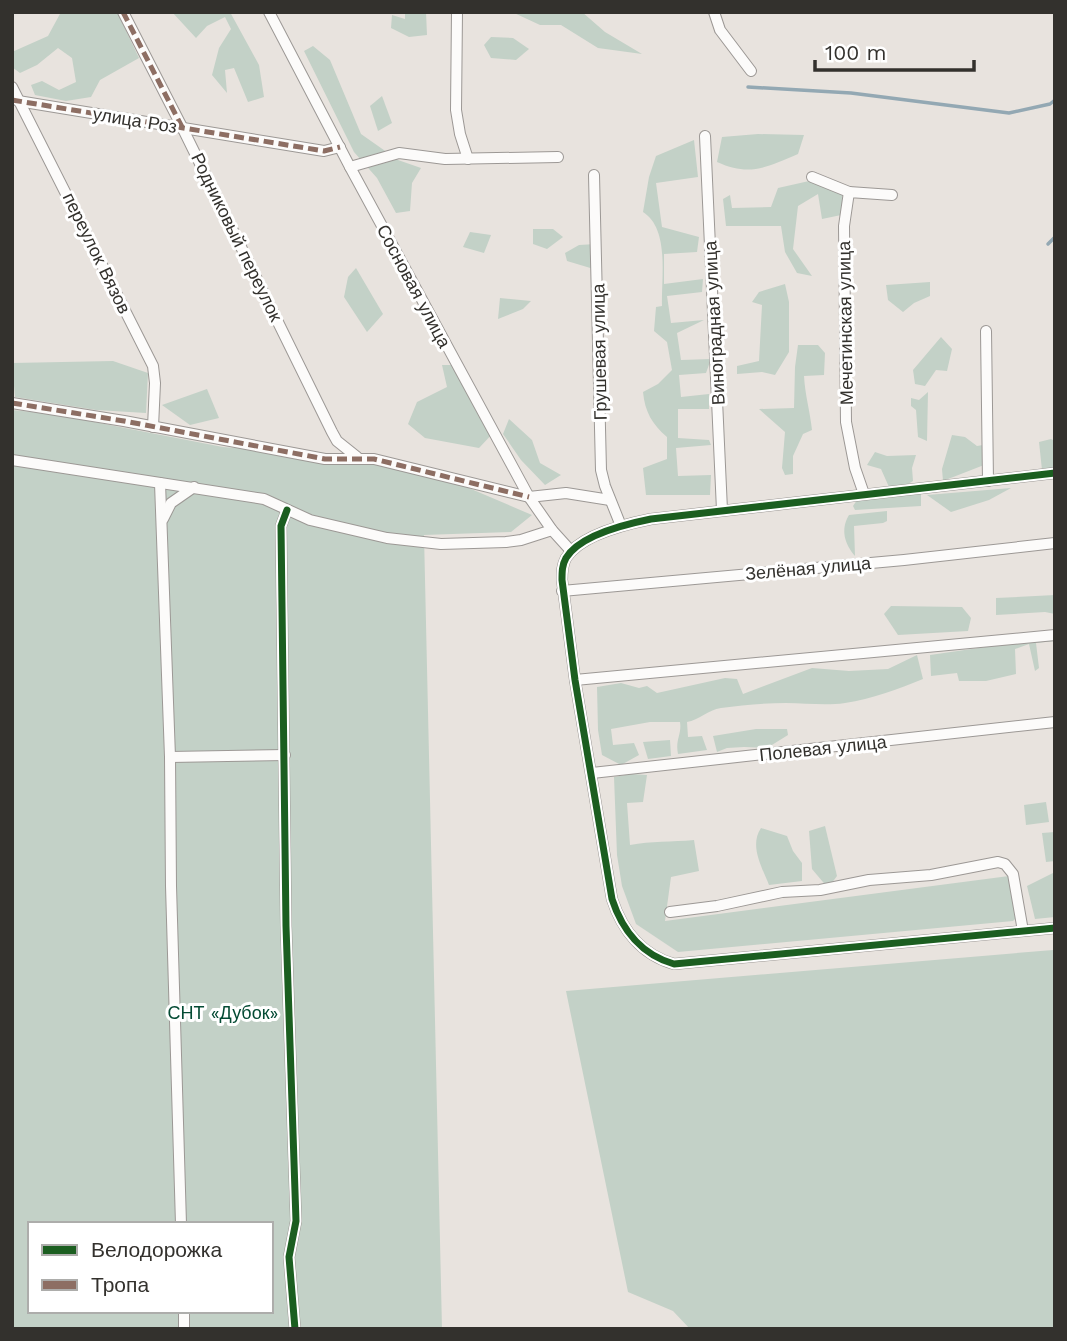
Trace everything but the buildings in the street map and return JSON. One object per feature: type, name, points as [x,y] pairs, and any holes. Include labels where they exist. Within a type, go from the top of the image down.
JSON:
[{"type":"street","name":"Родниковый переулок","points":[[123,12],[332,432],[337,441],[357,457]]},
{"type":"street","name":"Сосновая улица","points":[[269,12],[529,497],[552,530],[572,551]]},
{"type":"street","points":[[457,12],[456,110],[468,159]]},
{"type":"street","points":[[713,12],[720,30],[751,71]]},
{"type":"street","name":"переулок Вязов","points":[[12,87],[153,366],[153,427]]},
{"type":"street","name":"улица Роз","points":[[17,101],[324,151],[340,147]]},
{"type":"street","name":"Виноградная улица","points":[[705,136],[722,510]]},
{"type":"street","points":[[350,167],[399,153],[468,159],[558,157]]},
{"type":"street","name":"Грушевая улица","points":[[594,175],[601,470],[621,526]]},
{"type":"street","points":[[812,177],[849,192],[892,195]]},
{"type":"street","name":"Мечетинская улица","points":[[849,192],[844,226],[846,422],[855,468],[864,494]]},
{"type":"street","points":[[986,331],[988,481]]},
{"type":"street","points":[[12,404],[326,459],[374,459],[529,497],[566,493],[610,500]]},
{"type":"street","points":[[12,460],[264,499],[310,520],[340,529],[414,542],[506,542],[522,540],[552,530]]},
{"type":"street","points":[[1055,473],[651,519],[621,526],[580,544],[562,566],[562,591],[575,680],[612,898],[632,937],[659,959],[674,964],[690,963],[1055,928]]},
{"type":"street","points":[[160,484],[170,757],[170,886],[181,1222]]},
{"type":"street","points":[[162,523],[171,503],[194,487]]},
{"type":"street","points":[[287,510],[281,526],[286,914],[296,1221],[289,1257],[295,1329]]},
{"type":"street","name":"Зелёная улица","points":[[562,591],[1055,543]]},
{"type":"street","points":[[575,680],[1055,635]]},
{"type":"street","name":"Полевая улица","points":[[592,773],[1055,722]]},
{"type":"street","points":[[170,757],[285,755]]},
{"type":"street","points":[[670,912],[717,906],[782,892],[820,890],[869,880],[931,875],[998,862],[1005,864],[1013,874],[1023,931]]},
{"type":"green space","points":[[61,12],[117,12],[139,58],[100,80],[91,97],[66,101],[35,95],[31,85],[42,81],[59,90],[76,82],[72,58],[58,48],[37,65],[20,73],[12,67],[12,52],[48,36]]},
{"type":"green space","points":[[172,12],[230,12],[259,65],[264,97],[248,102],[234,68],[225,70],[227,93],[212,75],[219,48],[231,29],[225,17],[207,26],[196,38]]},
{"type":"green space","points":[[405,12],[426,12],[427,35],[409,37],[391,28],[392,15],[405,19]]},
{"type":"green space","points":[[512,12],[582,12],[605,32],[642,54],[598,48],[561,25],[540,25]]},
{"type":"green space","points":[[491,37],[513,38],[529,49],[516,60],[491,58],[484,45]]},
{"type":"green space","points":[[313,46],[330,60],[361,134],[398,160],[421,168],[412,183],[410,211],[396,213],[377,178],[354,152],[304,51]]},
{"type":"green space","points":[[382,96],[392,123],[378,131],[370,106]]},
{"type":"green space","points":[[758,134],[804,135],[798,154],[767,166],[739,169],[717,162],[722,137]]},
{"type":"green space","points":[[694,140],[698,177],[656,183],[662,227],[699,237],[697,252],[664,254],[664,284],[703,279],[702,292],[667,296],[671,323],[704,320],[677,333],[681,360],[711,359],[706,373],[679,375],[681,397],[709,394],[709,409],[678,409],[678,438],[709,440],[711,445],[676,448],[678,476],[711,475],[710,495],[646,495],[643,468],[667,459],[667,437],[650,417],[643,392],[658,384],[672,370],[667,342],[654,331],[656,307],[662,306],[661,242],[652,220],[643,212],[656,156]]},
{"type":"green space","points":[[818,179],[841,189],[846,214],[822,219],[818,194],[798,206],[793,249],[812,276],[797,273],[785,252],[781,226],[726,226],[723,199],[730,195],[732,208],[771,207],[778,188]]},
{"type":"green space","points":[[533,229],[553,229],[563,237],[547,249],[533,244]]},
{"type":"green space","points":[[470,232],[491,235],[484,253],[463,247]]},
{"type":"green space","points":[[596,244],[597,270],[567,261],[565,253],[579,245]]},
{"type":"green space","points":[[356,268],[383,314],[367,332],[344,297],[348,277]]},
{"type":"green space","points":[[930,282],[930,296],[914,303],[903,312],[888,300],[886,285]]},
{"type":"green space","points":[[785,284],[789,302],[789,352],[775,375],[762,372],[737,374],[737,366],[759,361],[762,305],[752,302],[759,292]]},
{"type":"green space","points":[[500,298],[531,301],[523,309],[498,319]]},
{"type":"green space","points":[[941,337],[952,349],[947,371],[936,370],[925,386],[915,384],[913,370]]},
{"type":"green space","points":[[798,345],[818,345],[825,353],[824,375],[804,376],[812,430],[803,434],[793,456],[793,474],[785,475],[782,468],[785,432],[759,409],[794,408]]},
{"type":"green space","points":[[113,361],[148,373],[146,413],[96,410],[15,397],[12,363]]},
{"type":"green space","points":[[442,365],[458,365],[494,432],[479,448],[425,438],[408,424],[417,402],[447,387]]},
{"type":"green space","points":[[207,389],[219,418],[190,425],[162,405]]},
{"type":"green space","points":[[928,392],[927,441],[918,437],[916,410],[911,406],[911,398],[919,400]]},
{"type":"green space","name":"СНТ «Дубок»","points":[[12,410],[53,414],[223,447],[410,463],[532,515],[511,532],[424,535],[442,1329],[12,1329]]},
{"type":"green space","points":[[509,419],[532,440],[540,463],[561,475],[545,485],[521,460],[503,434]]},
{"type":"green space","points":[[952,435],[965,437],[977,446],[983,445],[984,465],[943,481],[942,469]]},
{"type":"green space","points":[[1051,439],[1055,441],[1055,471],[1042,470],[1039,442]]},
{"type":"green space","points":[[875,452],[887,456],[916,455],[912,468],[913,481],[905,486],[889,487],[881,469],[867,465]]},
{"type":"green space","points":[[1011,488],[989,500],[951,512],[927,495]]},
{"type":"green space","points":[[921,492],[921,506],[855,510],[853,506],[857,500]]},
{"type":"green space","points":[[887,511],[887,521],[883,523],[854,526],[855,556],[845,537],[849,515]]},
{"type":"green space","points":[[1055,595],[1055,614],[1045,612],[996,615],[996,598]]},
{"type":"green space","points":[[891,606],[962,607],[971,618],[968,631],[898,635],[884,614]]},
{"type":"green space","points":[[1055,637],[1055,641],[1036,643],[1039,668],[1035,671],[1029,644],[1015,649],[1016,674],[986,681],[959,681],[957,673],[931,676],[930,655]]},
{"type":"green space","points":[[917,655],[923,679],[875,696],[838,704],[770,703],[721,708],[687,722],[688,737],[702,736],[707,750],[678,754],[680,722],[650,722],[611,729],[613,745],[634,743],[639,755],[621,765],[602,755],[598,730],[597,687],[621,683],[639,688],[647,686],[657,693],[725,678],[737,679],[743,694],[812,668],[849,671],[888,669]]},
{"type":"green space","points":[[756,729],[787,729],[788,735],[767,748],[727,748],[717,752],[713,736]]},
{"type":"green space","points":[[670,740],[671,756],[648,759],[643,742]]},
{"type":"green space","points":[[647,775],[643,802],[627,803],[630,845],[694,840],[699,871],[671,877],[665,921],[1009,876],[1020,914],[1013,921],[678,952],[636,924],[622,886],[617,855],[614,777]]},
{"type":"green space","points":[[1046,802],[1049,822],[1026,825],[1024,805]]},
{"type":"green space","points":[[825,826],[837,876],[828,888],[812,869],[809,831]]},
{"type":"green space","points":[[761,828],[787,836],[802,863],[802,881],[769,885],[756,849]]},
{"type":"green space","points":[[1055,832],[1055,861],[1046,862],[1042,833]]},
{"type":"green space","points":[[1055,872],[1055,917],[1035,919],[1027,886]]},
{"type":"green space","points":[[1053,950],[1055,1329],[690,1329],[673,1311],[628,1292],[566,991]]},
{"type":"waterway","points":[[748,87],[851,93],[1009,113],[1050,104],[1055,100]]},
{"type":"waterway","points":[[1048,244],[1055,237]]},
{"type":"marked path","points":[[123,12],[182,127]]},
{"type":"marked path","points":[[12,100],[324,151],[340,147]]},
{"type":"marked path","points":[[12,403],[325,459],[374,459],[529,497]]},
{"type":"cycle path","points":[[1055,473],[641,521],[617,527],[582,543],[566,558],[562,580],[575,680],[612,899],[621,921],[643,948],[674,964],[1055,928]]},
{"type":"cycle path","points":[[287,510],[281,526],[286,926],[296,1221],[289,1257],[295,1329]]}]
